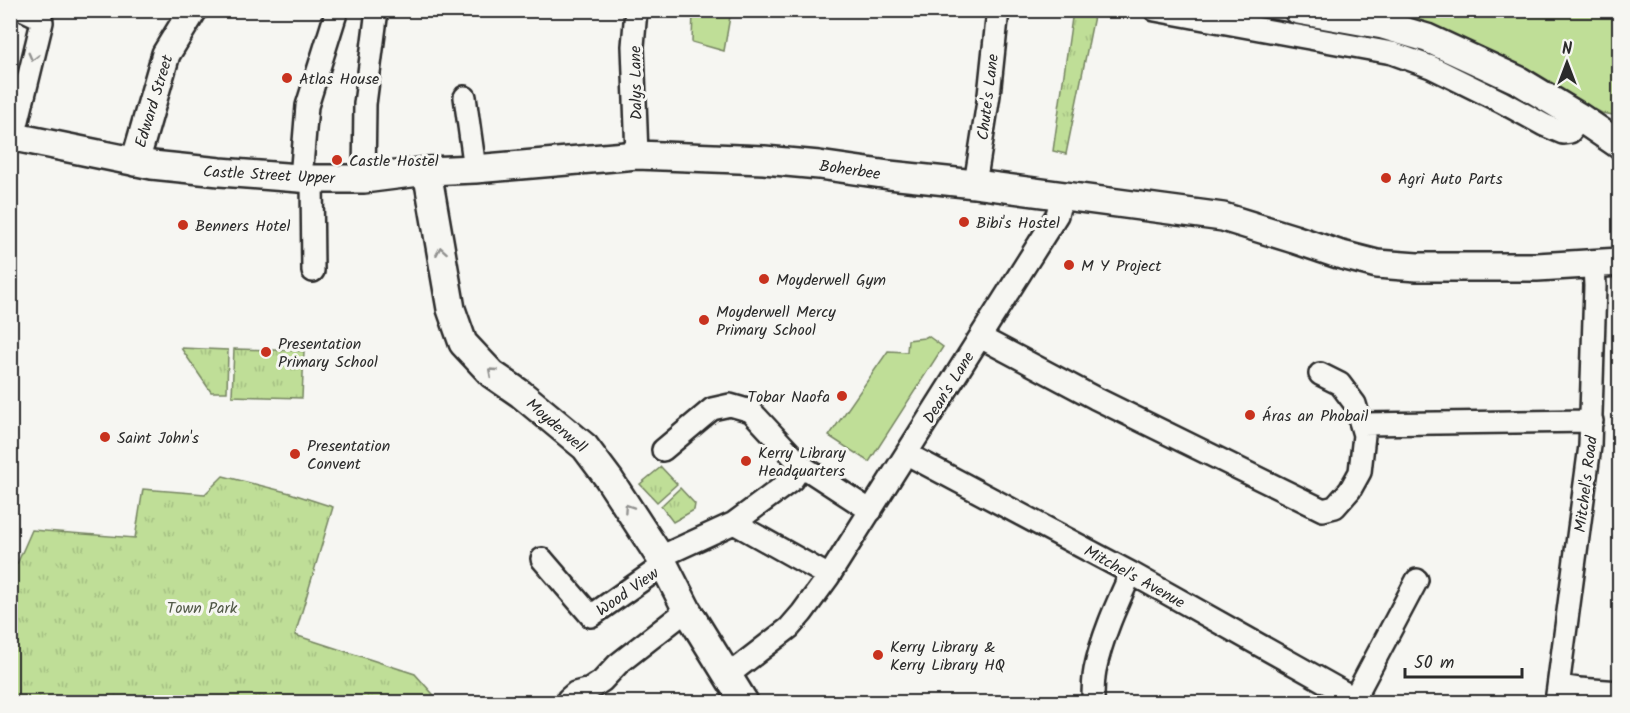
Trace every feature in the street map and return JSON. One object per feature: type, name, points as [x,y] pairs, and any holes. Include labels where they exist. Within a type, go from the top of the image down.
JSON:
[{"type":"main road","name":"Edward Street","points":[[135,162],[166,54],[193,10]]},
{"type":"main road","points":[[1298,10],[1383,26],[1427,38],[1518,81],[1579,117],[1620,145]]},
{"type":"main road","name":"Castle Street Upper","points":[[12,136],[135,162],[220,172],[307,178],[364,178],[427,171],[475,169]]},
{"type":"main road","name":"Boherbee","points":[[475,169],[637,155],[764,160],[975,184],[1224,218],[1377,264],[1417,267],[1537,267],[1611,262]]},
{"type":"main road","name":"Moyderwell","points":[[427,171],[452,309],[463,343],[492,374],[521,394],[585,447],[663,560],[687,610],[744,702]]},
{"type":"street","points":[[12,136],[42,22],[41,18],[24,10]]},
{"type":"street","points":[[313,271],[307,178],[307,106],[337,10]]},
{"type":"street","points":[[364,178],[364,104],[377,10]]},
{"type":"street","name":"Dalys Lane","points":[[636,10],[633,46],[637,155]]},
{"type":"street","name":"Chute's Lane","points":[[975,184],[989,95],[998,10]]},
{"type":"street","points":[[1155,10],[1392,53],[1431,67],[1563,133],[1570,132],[1579,117]]},
{"type":"street","points":[[465,97],[475,169]]},
{"type":"street","name":"Dean's Lane","points":[[729,677],[789,628],[829,576],[1057,215],[1062,196]]},
{"type":"street","name":"Mitchel's Road","points":[[1558,694],[1588,470],[1592,421],[1595,286],[1611,262]]},
{"type":"street","points":[[980,337],[1095,398],[1323,510],[1335,507],[1350,490],[1360,472],[1363,441],[1362,424],[1355,404],[1340,384],[1320,374]]},
{"type":"street","points":[[663,450],[712,410],[730,405],[751,411],[802,466],[871,511]]},
{"type":"street","points":[[1362,424],[1592,421]]},
{"type":"street","name":"Mitchel's Avenue","points":[[907,454],[1131,573],[1358,701]]},
{"type":"street","points":[[663,560],[734,523],[792,480],[802,466]]},
{"type":"street","points":[[734,523],[829,576]]},
{"type":"street","name":"Wood View","points":[[542,560],[591,616],[663,560]]},
{"type":"street","points":[[1093,702],[1095,672],[1099,656],[1116,606],[1131,573]]},
{"type":"street","points":[[1358,701],[1417,580]]},
{"type":"street","points":[[568,699],[575,693],[590,689],[602,681],[618,663],[687,610]]},
{"type":"street","points":[[1558,694],[1580,689],[1620,692]]},
{"type":"green space","points":[[693,11],[731,11],[724,51],[692,42]]},
{"type":"green space","points":[[1073,11],[1095,11],[1066,154],[1053,151]]},
{"type":"green space","points":[[1393,11],[1619,11],[1619,116],[1602,113],[1477,48]]},
{"type":"green space","points":[[928,336],[943,347],[869,462],[829,436],[888,351],[907,352],[908,340]]},
{"type":"green space","points":[[181,348],[228,350],[227,392],[211,392]]},
{"type":"green space","points":[[234,349],[304,351],[302,398],[232,396]]},
{"type":"green space","points":[[661,467],[677,484],[657,502],[640,484]]},
{"type":"green space","name":"Town Park","points":[[223,476],[290,493],[333,507],[295,635],[415,674],[440,702],[11,702],[10,562],[17,564],[32,530],[135,538],[143,489],[205,494]]},
{"type":"green space","points":[[680,488],[695,504],[694,510],[673,522],[661,506]]},
{"type":"place","name":"Atlas House","points":[[287,78]]},
{"type":"place","name":"Castle Hostel","points":[[337,160]]},
{"type":"place","name":"Agri Auto Parts","points":[[1386,178]]},
{"type":"place","name":"Bibi's Hostel","points":[[964,222]]},
{"type":"place","name":"Benners Hotel","points":[[183,225]]},
{"type":"place","name":"M Y Project","points":[[1069,265]]},
{"type":"place","name":"Moyderwell Gym","points":[[764,279]]},
{"type":"place","name":"Moyderwell Mercy Primary School","points":[[704,320]]},
{"type":"place","name":"Presentation Primary School","points":[[266,352]]},
{"type":"place","name":"Tobar Naofa","points":[[842,396]]},
{"type":"place","name":"Áras an Phobail","points":[[1250,415]]},
{"type":"place","name":"Saint John's","points":[[105,437]]},
{"type":"place","name":"Presentation Convent","points":[[295,454]]},
{"type":"place","name":"Kerry Library Headquarters","points":[[746,461]]},
{"type":"place","name":"Kerry Library & Kerry Library HQ","points":[[878,655]]}]
